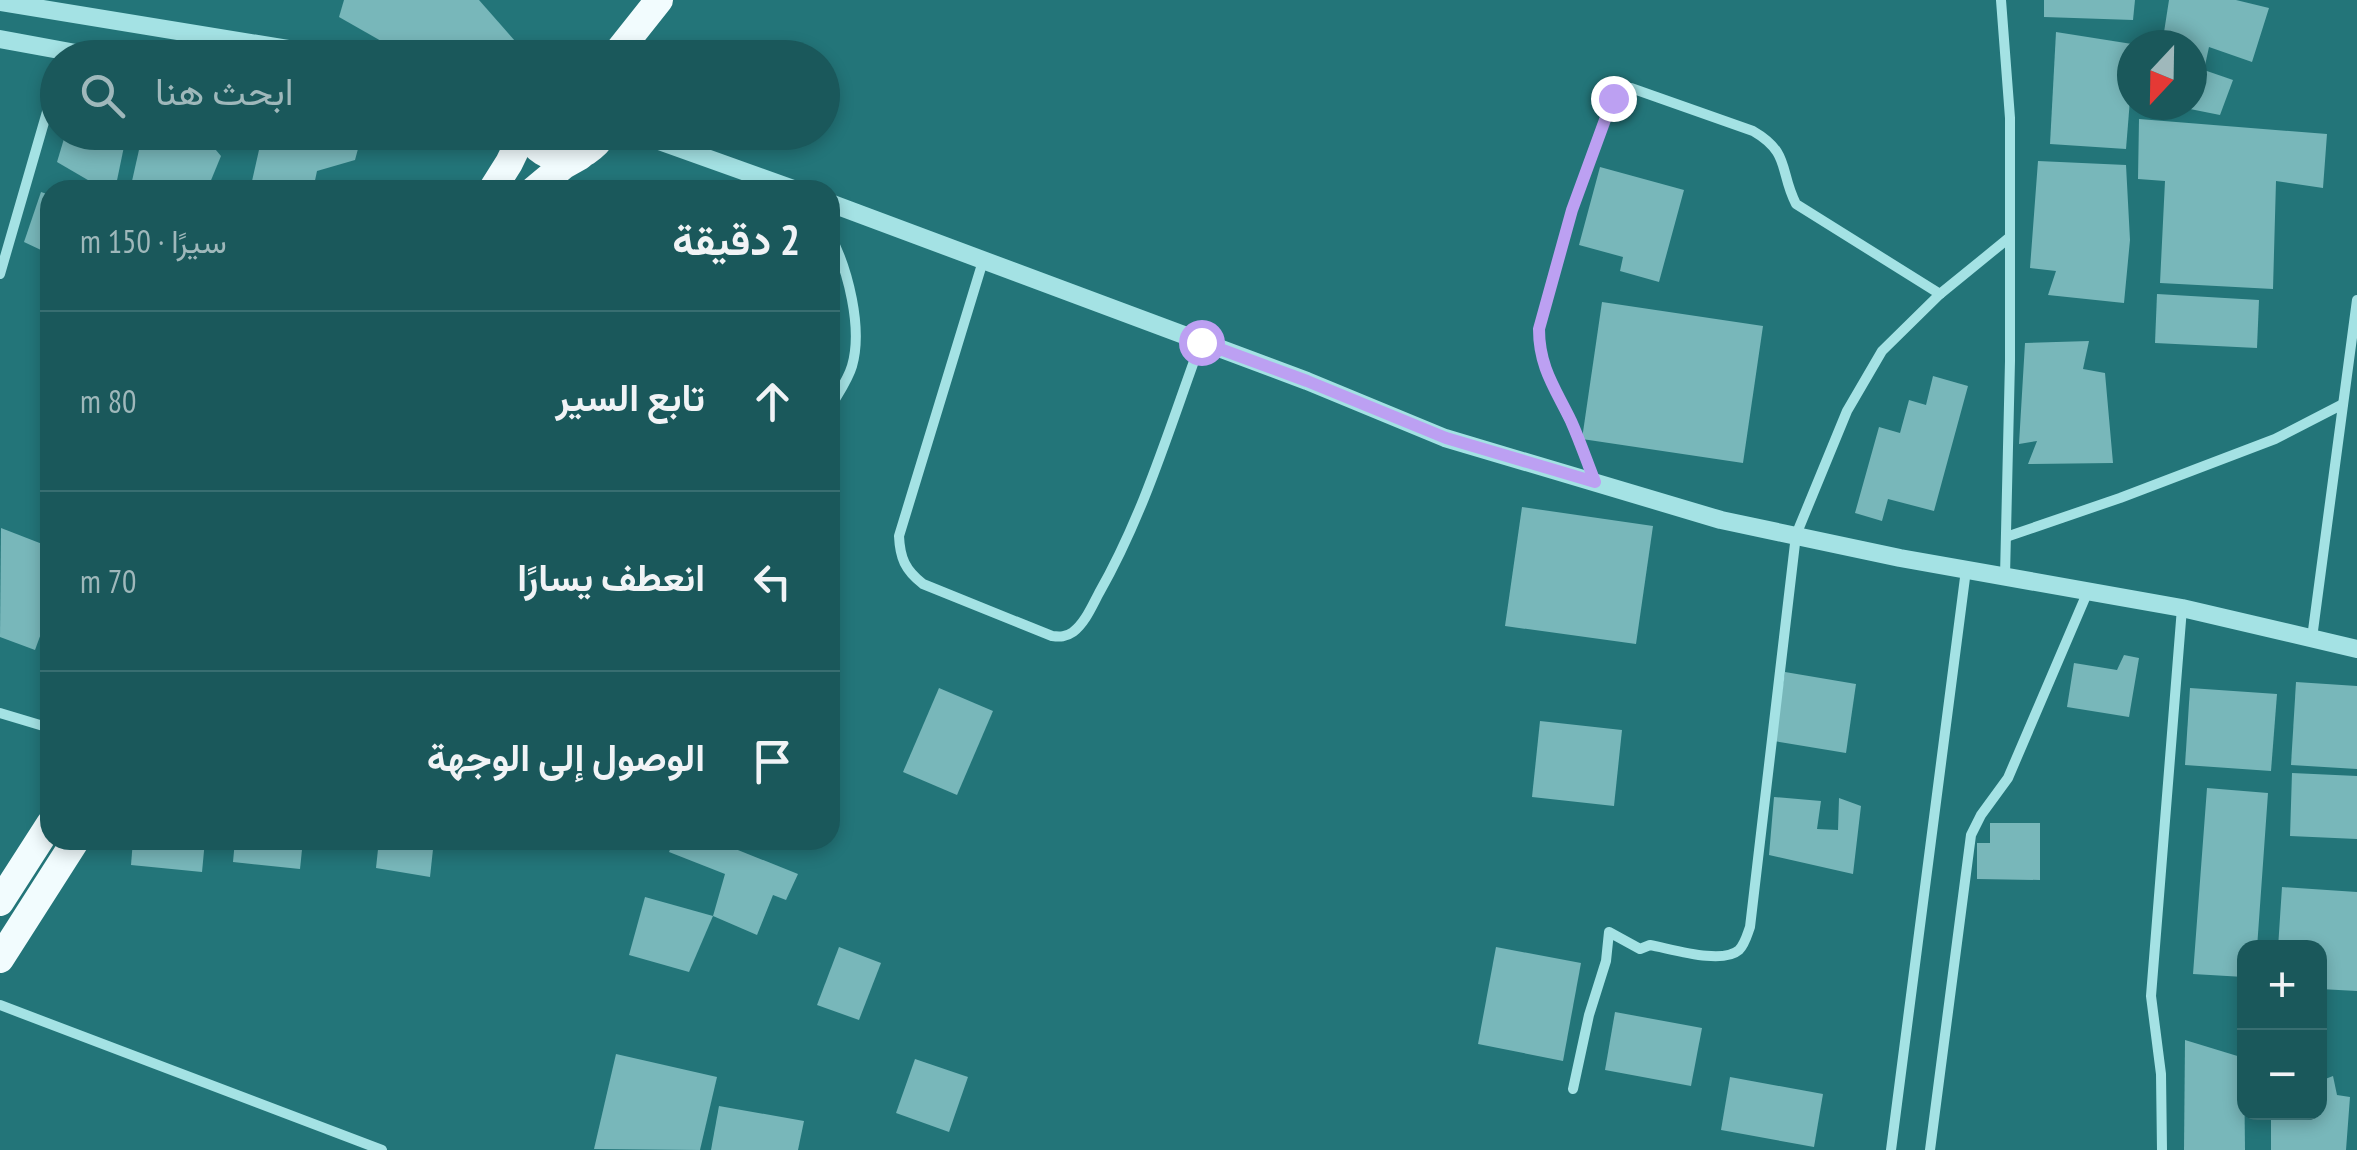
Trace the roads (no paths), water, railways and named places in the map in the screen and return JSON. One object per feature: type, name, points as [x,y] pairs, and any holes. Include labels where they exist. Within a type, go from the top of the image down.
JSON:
[{"type":"highway","points":[[627,40],[659,0]]},
{"type":"highway","points":[[499,180],[516,150]]},
{"type":"highway","points":[[540,150],[560,158],[582,155]]},
{"type":"highway","points":[[546,180],[591,150]]},
{"type":"highway","points":[[0,902],[40,840]]},
{"type":"highway","points":[[0,959],[70,850]]},
{"type":"street","points":[[2001,0],[2010,118],[2005,576]]},
{"type":"street","points":[[0,2],[233,40]]},
{"type":"street","points":[[0,39],[40,49]]},
{"type":"street","points":[[1595,482],[1544,366],[1539,329],[1572,210],[1610,105],[1620,92],[1630,88],[1770,140],[1780,154],[1796,204],[1940,294]]},
{"type":"street","points":[[0,274],[40,136]]},
{"type":"street","points":[[684,150],[768,180]]},
{"type":"street","points":[[840,206],[1307,381],[1446,438],[1721,520],[1900,558],[2182,608],[2357,649]]},
{"type":"street","points":[[1573,1089],[1589,1014],[1606,962],[1609,932],[1640,949],[1650,944],[1720,958],[1737,952],[1745,942],[1750,927],[1796,535],[1848,411],[1882,351],[1940,294],[2010,237]]},
{"type":"street","points":[[983,261],[899,536],[900,558],[923,584],[1052,636],[1064,637],[1086,617],[1131,533],[1201,342]]},
{"type":"street","points":[[840,262],[849,286],[856,330],[852,366],[840,389]]},
{"type":"street","points":[[2312,638],[2357,300]]},
{"type":"street","points":[[2006,537],[2275,439],[2343,404]]},
{"type":"street","points":[[1891,1150],[1966,570]]},
{"type":"street","points":[[1930,1150],[1970,835],[2008,778],[2088,592]]},
{"type":"street","points":[[2162,1150],[2162,1074],[2151,996],[2182,608]]},
{"type":"street","points":[[0,712],[40,725]]},
{"type":"street","points":[[0,1004],[382,1150]]}]
